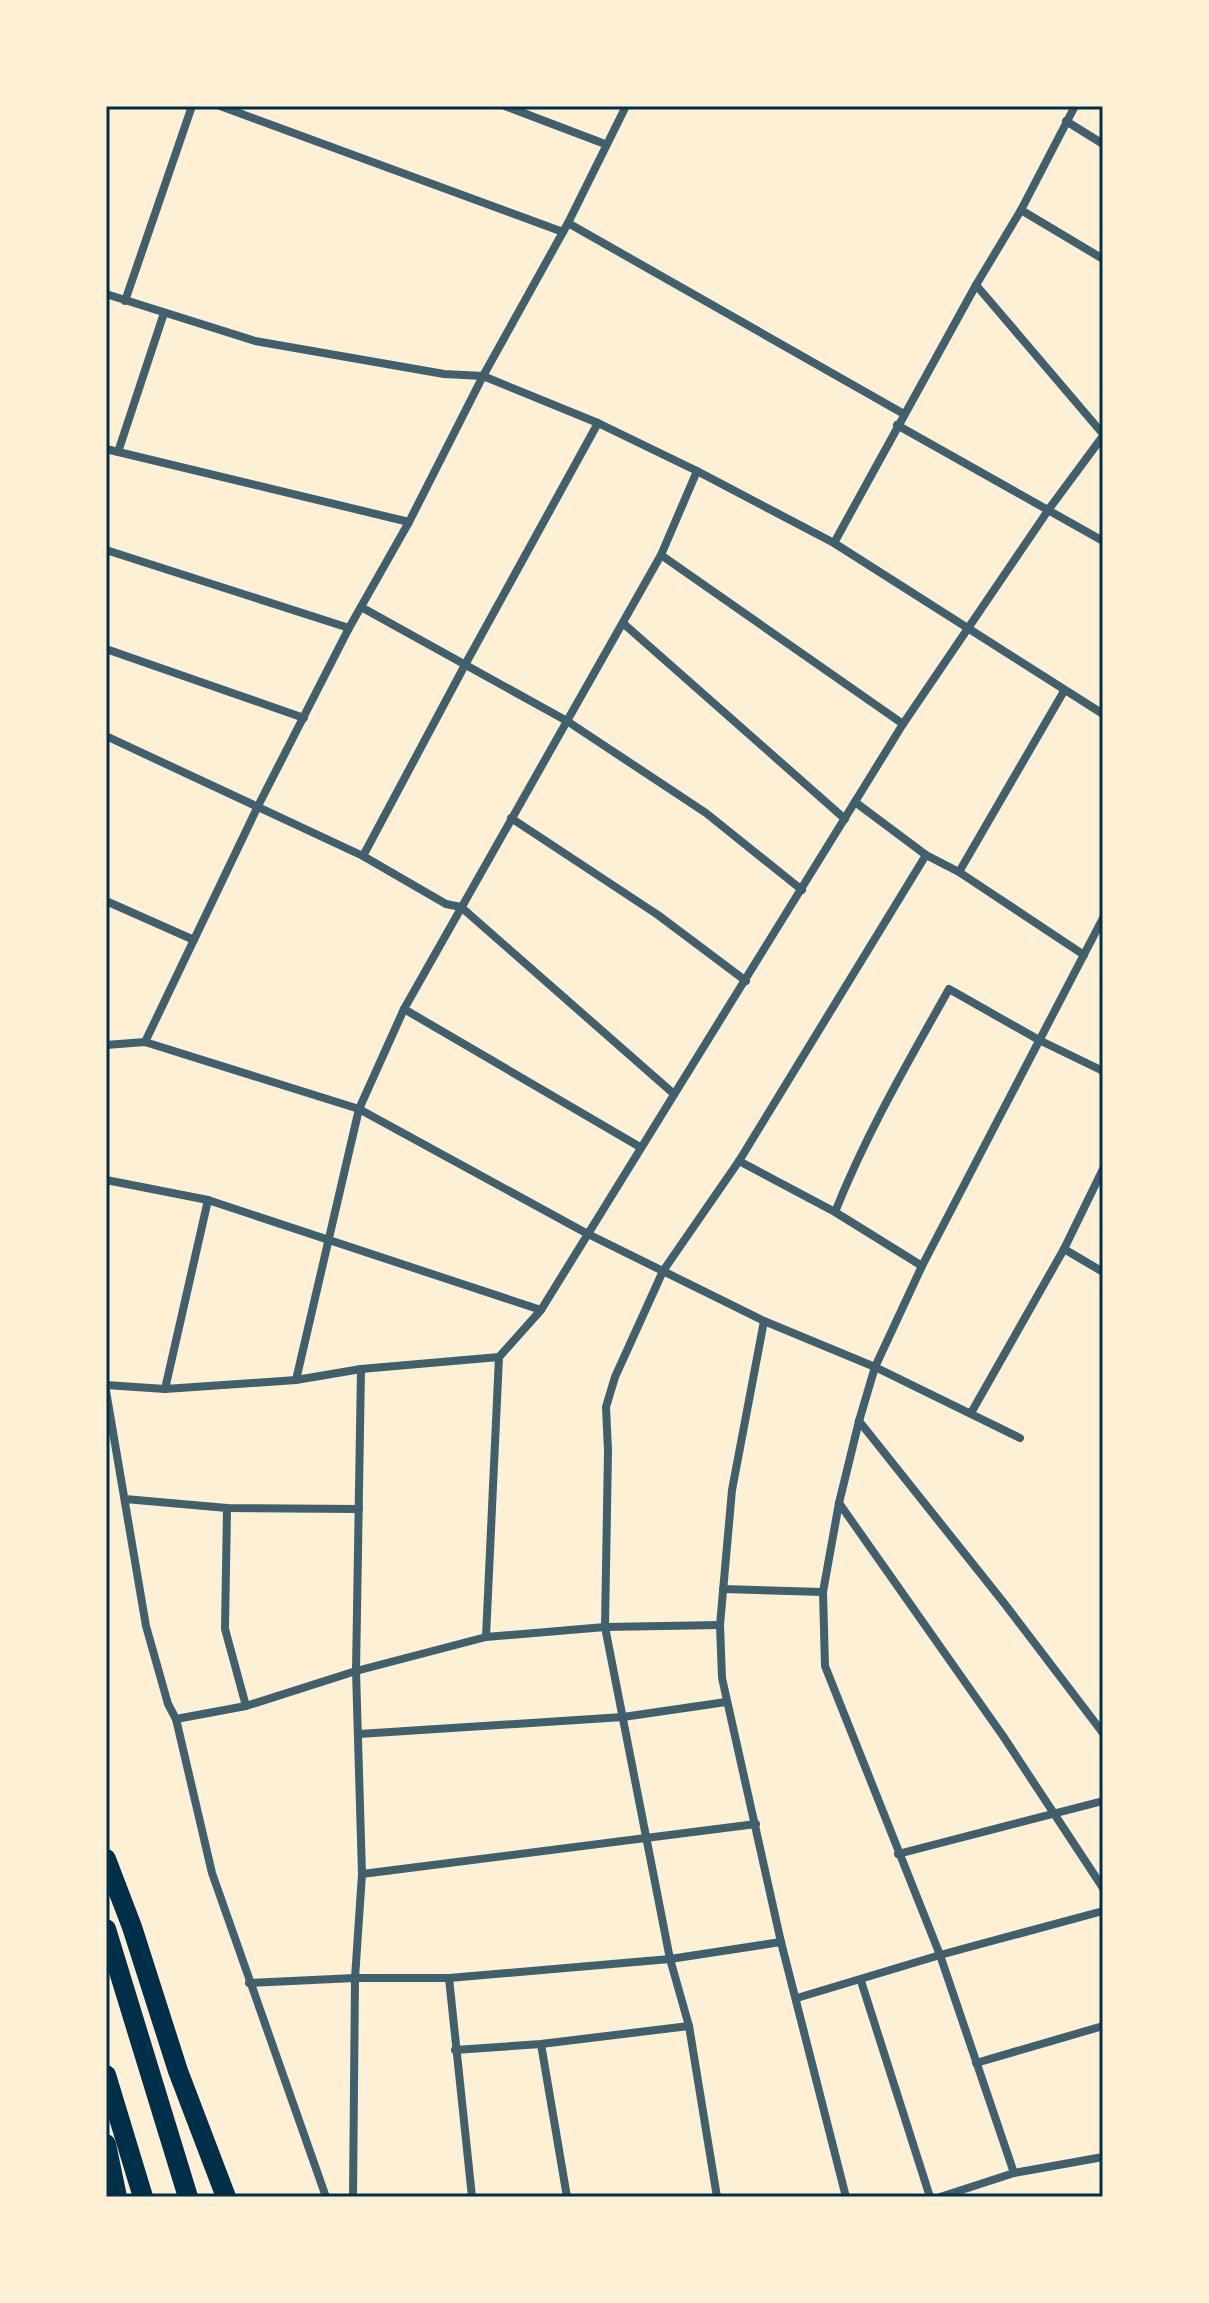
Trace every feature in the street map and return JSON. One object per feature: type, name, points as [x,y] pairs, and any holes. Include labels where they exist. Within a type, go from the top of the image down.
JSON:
[{"type":"highway","points":[[106,1859],[132,1927],[178,2071],[226,2197]]},
{"type":"highway","points":[[106,1929],[188,2197]]},
{"type":"highway","points":[[106,2075],[143,2197]]},
{"type":"highway","points":[[107,2156],[117,2197]]},
{"type":"street","points":[[125,301],[192,106]]},
{"type":"street","points":[[220,106],[563,232]]},
{"type":"street","points":[[248,117],[250,106]]},
{"type":"street","points":[[505,106],[605,144]]},
{"type":"street","points":[[145,1042],[258,806],[349,628],[568,223],[626,106]]},
{"type":"street","points":[[834,543],[897,425],[1021,210],[1075,106]]},
{"type":"street","points":[[1066,121],[1103,144]]},
{"type":"street","points":[[1021,210],[1103,259]]},
{"type":"street","points":[[568,223],[904,414]]},
{"type":"street","points":[[486,1637],[499,1357],[541,1310],[903,724],[1103,435],[976,285]]},
{"type":"street","points":[[106,294],[255,341],[444,374],[483,376],[598,423],[834,543],[1103,714]]},
{"type":"street","points":[[118,452],[164,313]]},
{"type":"street","points":[[363,856],[598,423]]},
{"type":"street","points":[[897,425],[1103,541]]},
{"type":"street","points":[[106,449],[409,522]]},
{"type":"street","points":[[296,1380],[359,1109],[404,1009],[661,555],[697,471]]},
{"type":"street","points":[[106,550],[349,628]]},
{"type":"street","points":[[661,555],[903,724]]},
{"type":"street","points":[[361,607],[567,721],[706,813],[802,890]]},
{"type":"street","points":[[624,624],[845,819]]},
{"type":"street","points":[[106,649],[304,718]]},
{"type":"street","points":[[959,872],[1064,691]]},
{"type":"street","points":[[106,736],[363,856],[446,904],[461,907],[674,1094]]},
{"type":"street","points":[[855,802],[926,855],[959,872],[1084,955]]},
{"type":"street","points":[[511,818],[658,915],[746,981]]},
{"type":"street","points":[[717,2197],[689,2026],[670,1959],[605,1627],[606,1407],[615,1377],[663,1271],[739,1161],[926,855]]},
{"type":"street","points":[[106,901],[194,940]]},
{"type":"street","points":[[1014,2173],[940,1955],[825,1666],[823,1592],[839,1503],[875,1367],[922,1266],[1103,918]]},
{"type":"street","points":[[835,1212],[853,1166],[883,1107],[949,989],[1039,1040],[1103,1071]]},
{"type":"street","points":[[404,1009],[640,1147]]},
{"type":"street","points":[[106,1045],[145,1042],[359,1109],[586,1233],[764,1321],[875,1367],[1020,1438]]},
{"type":"street","points":[[739,1161],[835,1212],[922,1266]]},
{"type":"street","points":[[971,1413],[1064,1249],[1103,1169]]},
{"type":"street","points":[[106,1180],[208,1200],[541,1310]]},
{"type":"street","points":[[165,1389],[208,1200]]},
{"type":"street","points":[[1064,1249],[1103,1272]]},
{"type":"street","points":[[764,1321],[732,1490],[720,1625],[722,1678],[781,1942],[846,2197]]},
{"type":"street","points":[[106,1385],[165,1389],[296,1380],[361,1369],[499,1357]]},
{"type":"street","points":[[353,2197],[355,1978],[362,1874],[356,1671],[361,1369]]},
{"type":"street","points":[[106,1391],[146,1626],[168,1704],[176,1719],[212,1873],[326,2197]]},
{"type":"street","points":[[859,1421],[1103,1733]]},
{"type":"street","points":[[125,1499],[227,1508],[359,1509]]},
{"type":"street","points":[[839,1503],[1003,1736],[1103,1888]]},
{"type":"street","points":[[227,1508],[225,1629],[246,1706]]},
{"type":"street","points":[[723,1589],[823,1592]]},
{"type":"street","points":[[176,1719],[246,1706],[356,1671],[486,1637],[605,1627],[720,1625]]},
{"type":"street","points":[[359,1734],[623,1717],[726,1702]]},
{"type":"street","points":[[898,1854],[1103,1801]]},
{"type":"street","points":[[362,1874],[756,1824]]},
{"type":"street","points":[[797,1998],[1103,1911]]},
{"type":"street","points":[[249,1983],[449,1978],[670,1959],[781,1942]]},
{"type":"street","points":[[449,1978],[472,2197]]},
{"type":"street","points":[[861,1981],[930,2197]]},
{"type":"street","points":[[455,2050],[541,2044],[689,2026]]},
{"type":"street","points":[[976,2063],[1103,2026]]},
{"type":"street","points":[[541,2044],[567,2197]]},
{"type":"street","points":[[940,2197],[1014,2173],[1103,2157]]}]
